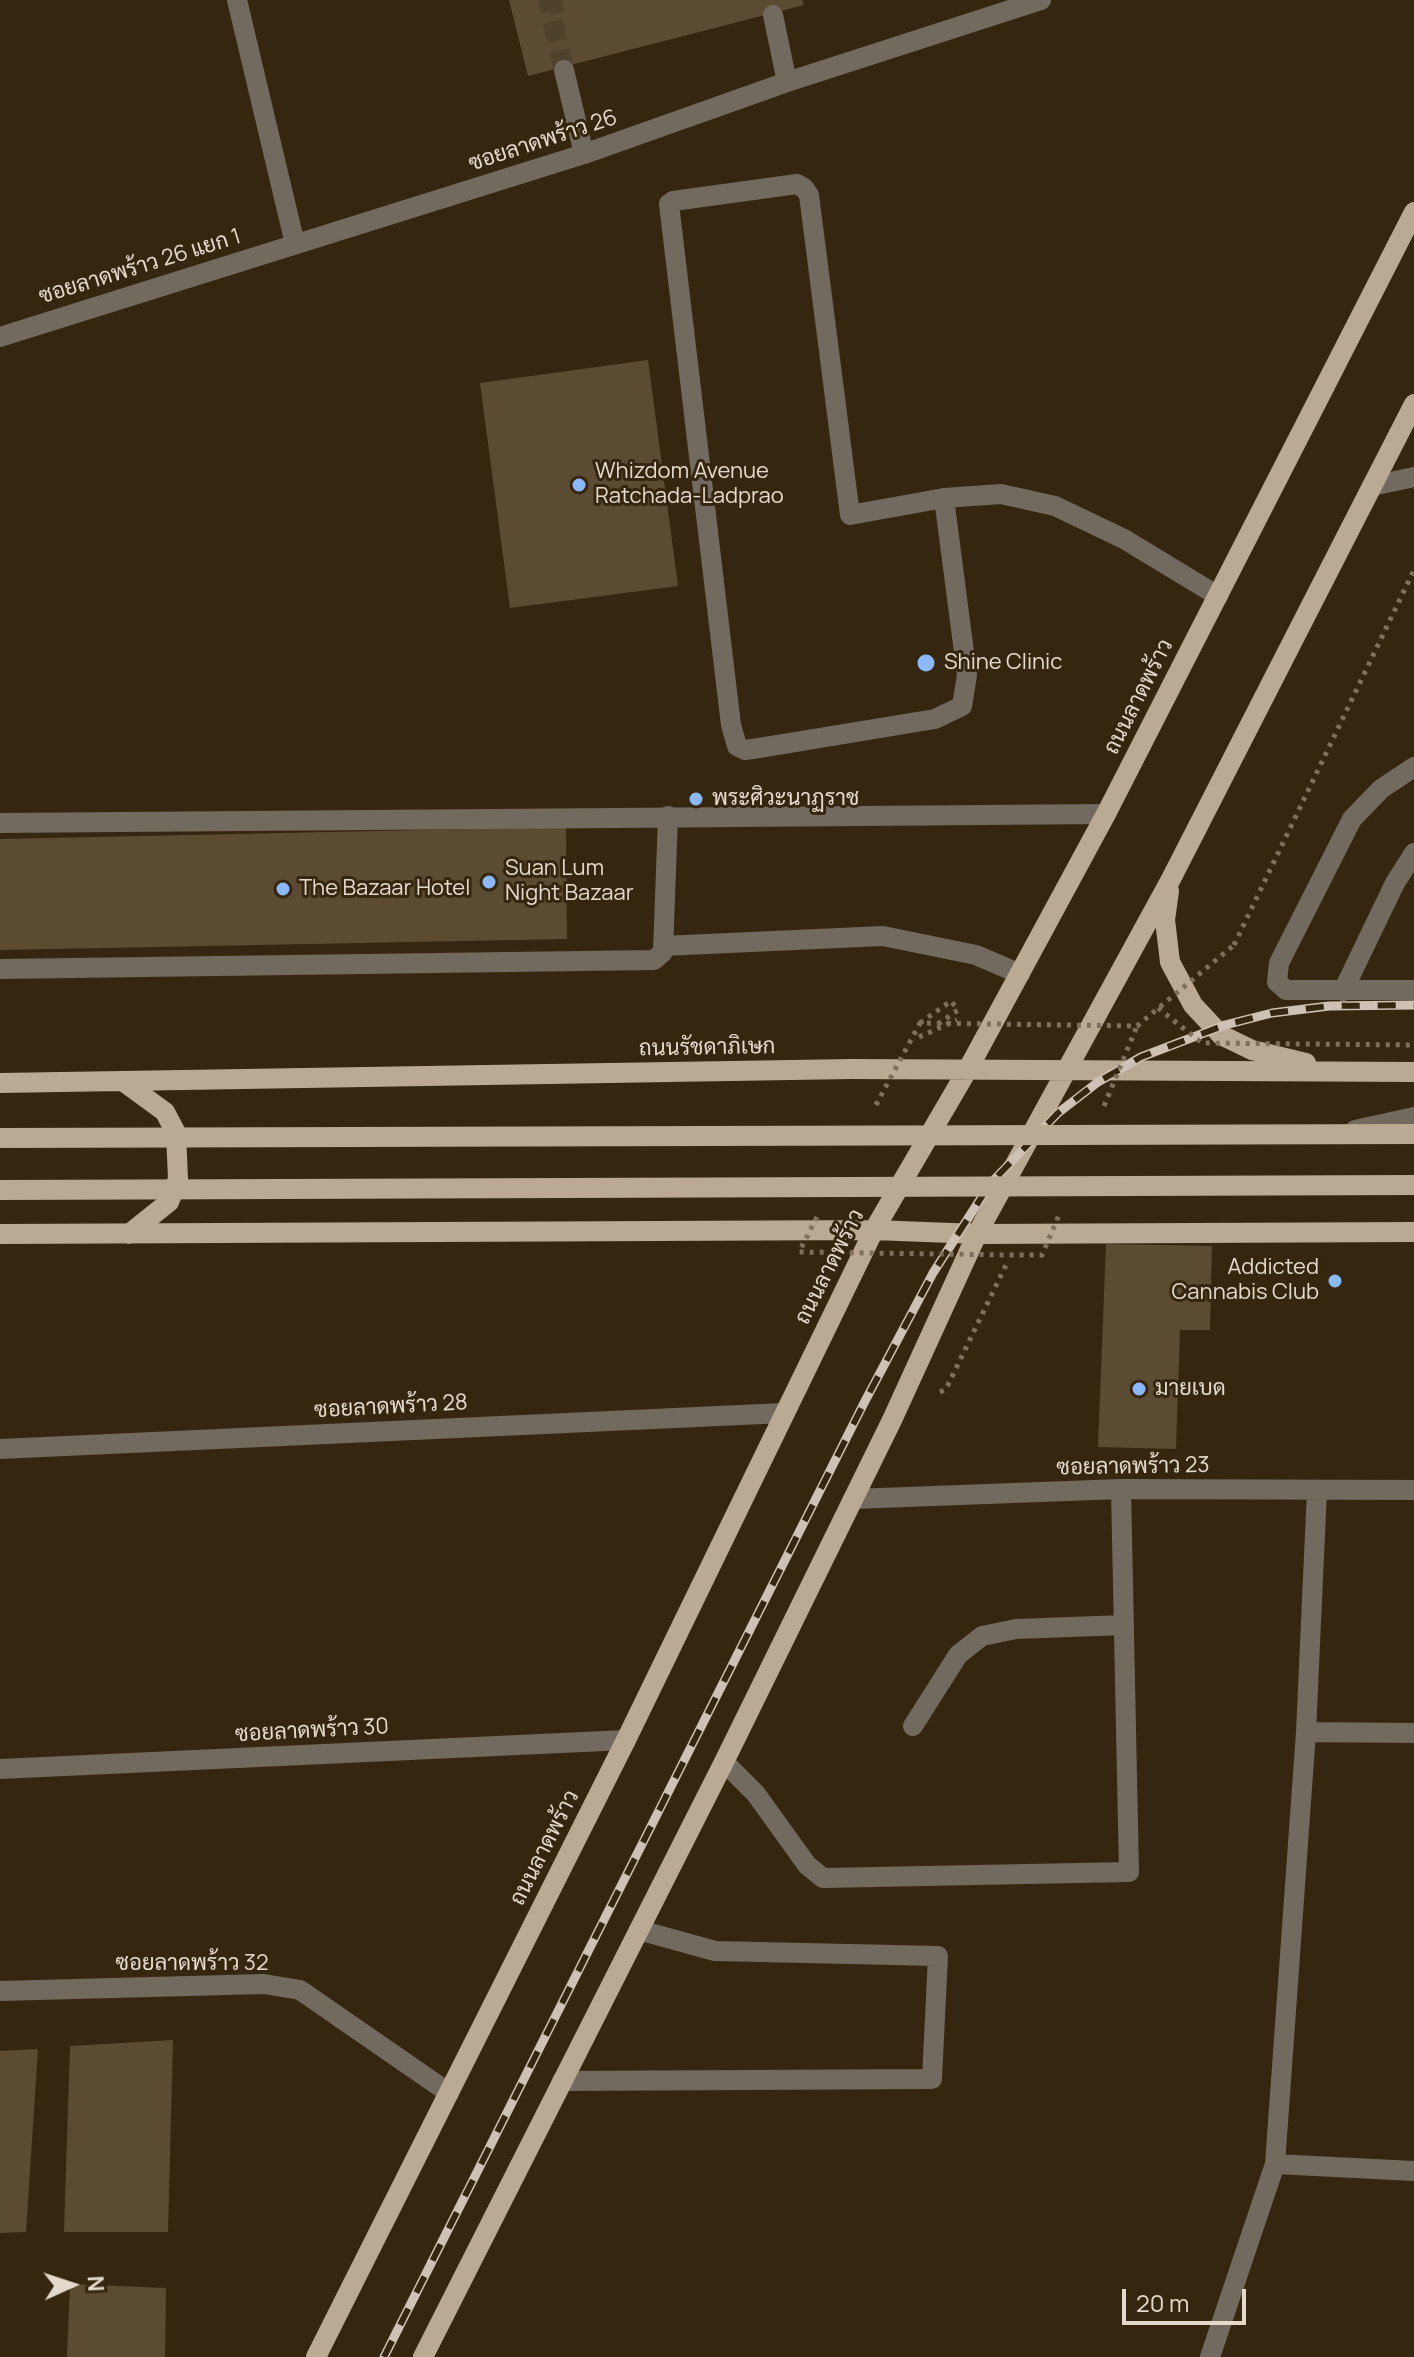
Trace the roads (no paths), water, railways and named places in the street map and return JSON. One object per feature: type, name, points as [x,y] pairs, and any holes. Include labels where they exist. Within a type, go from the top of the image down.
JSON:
[{"type":"main road","name":"ถนนลาดพร้าว","points":[[316,2357],[626,1740],[874,1230],[968,1069],[1106,814],[1414,212]]},
{"type":"main road","points":[[423,2357],[724,1762],[853,1499],[977,1234],[1171,879],[1414,404]]},
{"type":"main road","points":[[1171,879],[1165,920],[1170,962],[1193,1005],[1221,1035],[1252,1050],[1336,1071]]},
{"type":"main road","name":"ถนนรัชดาภิเษก","points":[[0,1083],[968,1069],[1414,1072]]},
{"type":"main road","points":[[124,1082],[165,1112],[176,1133],[178,1179],[169,1202],[129,1234]]},
{"type":"main road","points":[[0,1138],[1414,1134]]},
{"type":"main road","points":[[0,1190],[1414,1185]]},
{"type":"main road","points":[[0,1234],[874,1230],[977,1234],[1414,1232]]},
{"type":"street","points":[[237,0],[295,244]]},
{"type":"street","name":"ซอยลาดพร้าว 26","points":[[295,244],[584,154],[787,82],[1041,0]]},
{"type":"street","points":[[773,15],[787,82]]},
{"type":"street","points":[[564,70],[584,154]]},
{"type":"street","points":[[944,498],[967,675],[967,696],[962,706],[935,719],[745,750],[737,746],[727,694],[669,204],[797,184],[809,195],[850,515],[944,498],[1001,494],[1055,506],[1124,539],[1218,596]]},
{"type":"street","name":"ซอยลาดพร้าว 26 แยก 1","points":[[0,337],[295,244]]},
{"type":"street","points":[[1372,486],[1414,477]]},
{"type":"street","points":[[1414,767],[1381,789],[1352,819],[1279,963],[1277,982],[1286,990],[1414,990]]},
{"type":"street","points":[[0,823],[1106,814]]},
{"type":"street","points":[[0,969],[637,961],[659,958],[663,946],[668,816]]},
{"type":"street","points":[[1343,991],[1395,883],[1414,853]]},
{"type":"street","points":[[663,946],[883,936],[976,955],[1020,974]]},
{"type":"street","points":[[1335,1134],[1414,1117]]},
{"type":"street","name":"ซอยลาดพร้าว 28","points":[[0,1449],[784,1413]]},
{"type":"street","points":[[724,1762],[756,1794],[807,1865],[823,1878],[1129,1872],[1121,1489]]},
{"type":"street","name":"ซอยลาดพร้าว 23","points":[[853,1499],[1121,1489],[1414,1490]]},
{"type":"street","points":[[1210,2357],[1275,2164],[1306,1732],[1317,1490]]},
{"type":"street","points":[[913,1726],[958,1655],[982,1636],[1016,1629],[1124,1625]]},
{"type":"street","points":[[1306,1732],[1414,1733]]},
{"type":"street","name":"ซอยลาดพร้าว 30","points":[[0,1769],[626,1740]]},
{"type":"street","points":[[562,2081],[932,2079],[938,1956],[715,1951],[639,1930]]},
{"type":"street","name":"ซอยลาดพร้าว 32","points":[[0,1991],[264,1984],[300,1990],[449,2093]]},
{"type":"street","points":[[1275,2164],[1414,2171]]},
{"type":"tunnel","points":[[564,70],[549,5],[569,0]]},
{"type":"railway","points":[[384,2357],[864,1403],[933,1273],[990,1184],[1058,1113],[1098,1082],[1141,1057],[1225,1025],[1272,1013],[1329,1006],[1414,1005]]},
{"type":"place","name":"Whizdom Avenue Ratchada-Ladprao","points":[[579,485]]},
{"type":"place","name":"Shine Clinic","points":[[926,663]]},
{"type":"place","name":"พระศิวะนาฏราช","points":[[696,799]]},
{"type":"place","name":"Suan Lum Night Bazaar","points":[[489,882]]},
{"type":"place","name":"The Bazaar Hotel","points":[[283,889]]},
{"type":"place","name":"Addicted Cannabis Club","points":[[1335,1281]]},
{"type":"place","name":"มายเบด","points":[[1139,1389]]}]
